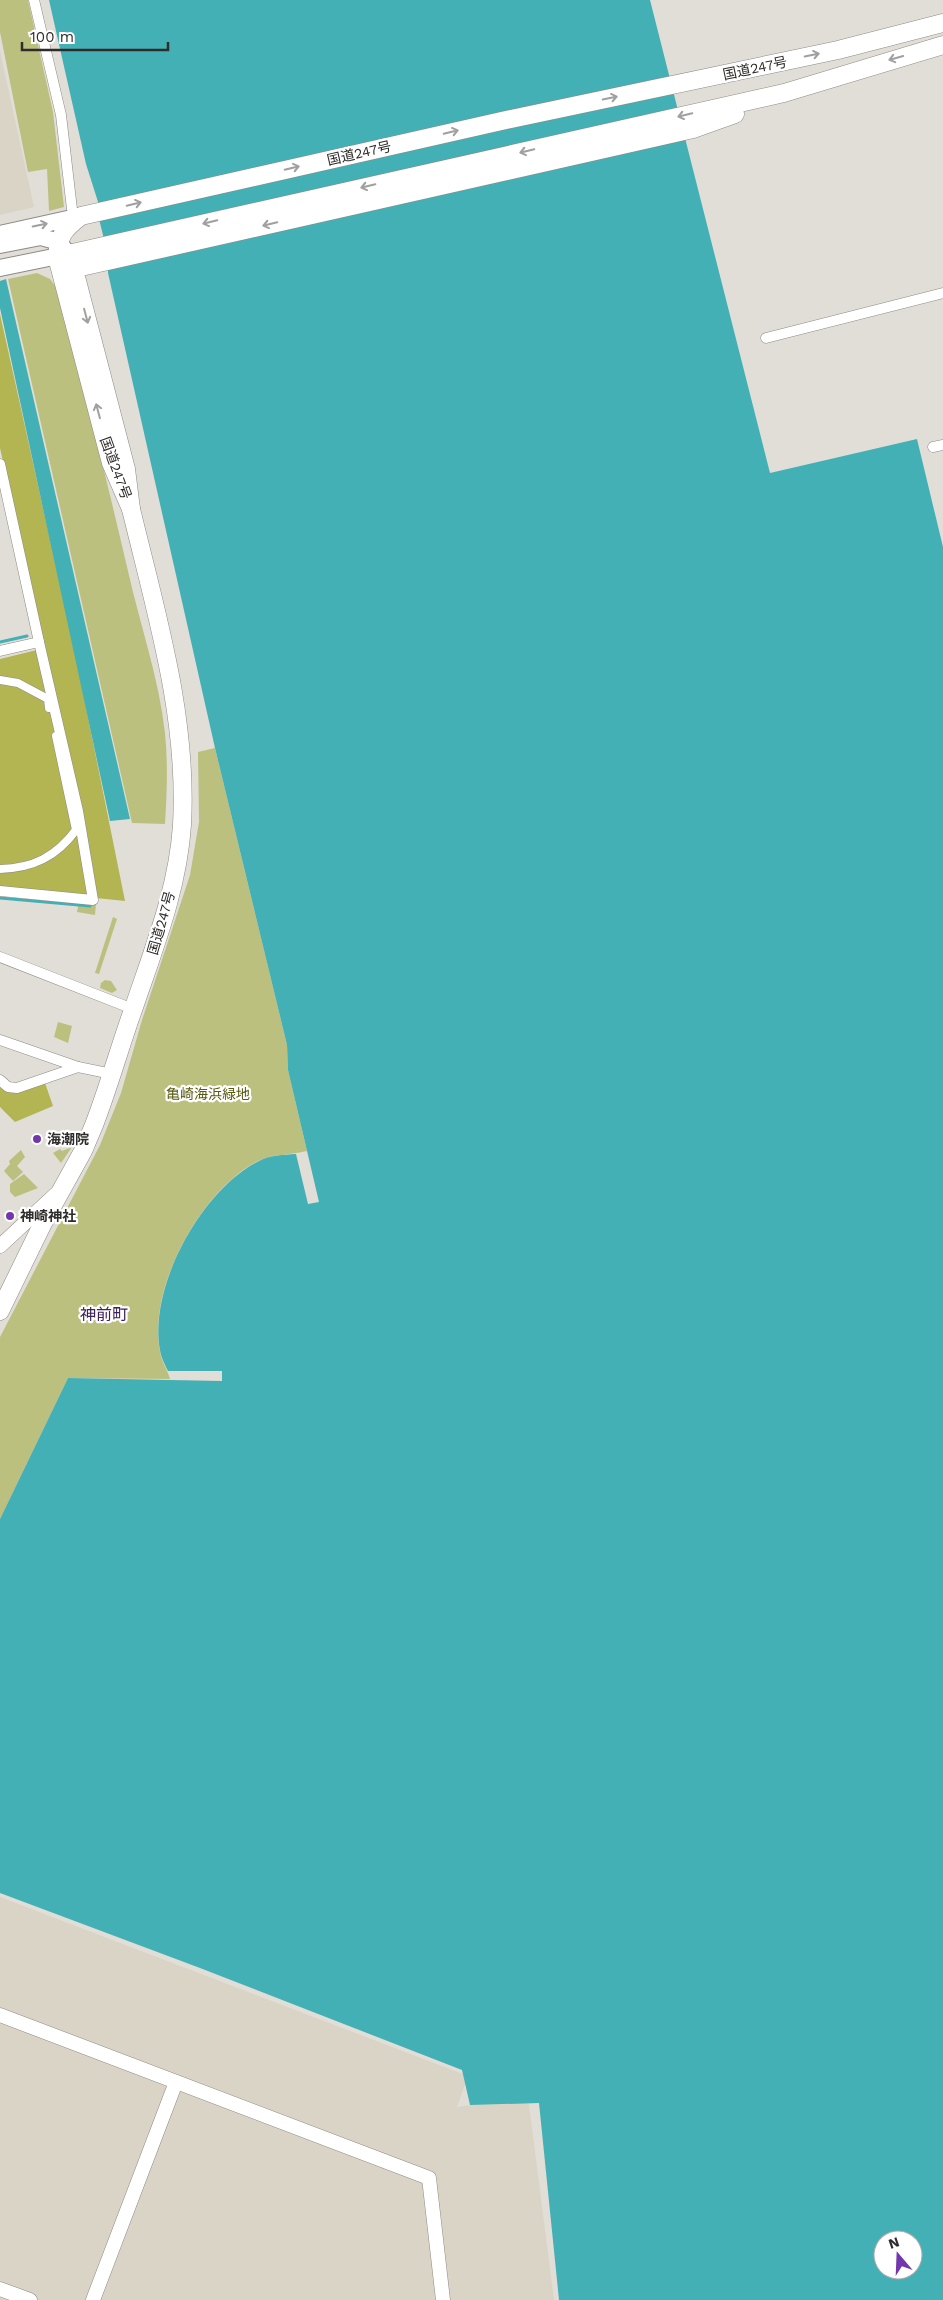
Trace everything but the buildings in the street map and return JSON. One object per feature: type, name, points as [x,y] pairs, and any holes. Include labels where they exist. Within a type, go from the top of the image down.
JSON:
[{"type":"highway","name":"国道247号","points":[[80,213],[838,50],[943,23]]},
{"type":"highway","points":[[80,213],[65,229],[64,256],[99,255],[784,93],[943,45]]},
{"type":"highway","name":"国道247号","points":[[0,1311],[83,1151],[112,1074],[159,934],[174,875],[182,824],[182,792],[176,709],[163,641],[131,509],[126,468],[64,256]]},
{"type":"main road","points":[[0,234],[80,213]]},
{"type":"main road","points":[[0,245],[41,237],[64,256]]},
{"type":"main road","points":[[0,268],[64,256]]},
{"type":"street","points":[[34,0],[61,115],[80,213]]},
{"type":"street","points":[[766,338],[943,293]]},
{"type":"street","points":[[0,464],[78,811],[93,900],[0,891]]},
{"type":"street","points":[[0,651],[39,642]]},
{"type":"street","points":[[0,680],[18,684],[48,700],[76,830],[61,847],[44,860],[18,868],[0,869]]},
{"type":"street","points":[[0,957],[133,1009]]},
{"type":"street","points":[[0,1040],[78,1067],[112,1074]]},
{"type":"street","points":[[0,1080],[8,1087],[17,1088],[78,1067]]},
{"type":"street","points":[[0,1246],[62,1189]]},
{"type":"street","points":[[0,2015],[429,2178],[444,2300]]},
{"type":"street","points":[[93,2300],[176,2082]]},
{"type":"street","points":[[0,2289],[30,2300]]},
{"type":"shaded area","points":[[0,51],[34,207],[0,215]]},
{"type":"shaded area","points":[[0,314],[73,643],[125,901],[0,888],[0,659],[45,648],[0,448]]},
{"type":"shaded area","points":[[45,1083],[53,1106],[15,1122],[0,1107],[0,1085],[13,1093]]},
{"type":"shaded area","points":[[0,1897],[468,2076],[457,2107],[528,2097],[554,2300],[0,2300]]},
{"type":"green space","points":[[0,0],[28,0],[53,112],[64,207],[49,211],[47,169],[28,172],[0,32]]},
{"type":"green space","points":[[37,273],[50,279],[59,291],[154,672],[166,744],[165,824],[132,823],[8,279]]},
{"type":"green space","name":"亀崎海浜緑地","points":[[215,748],[287,1045],[288,1070],[307,1151],[270,1157],[258,1161],[237,1175],[217,1194],[199,1217],[183,1243],[162,1299],[158,1326],[160,1351],[170,1379],[68,1378],[0,1519],[0,1337],[100,1145],[121,1093],[142,1020],[190,875],[199,822],[198,752]]},
{"type":"green space","points":[[79,902],[96,904],[95,915],[77,912]]},
{"type":"green space","points":[[113,917],[117,919],[99,974],[95,973]]},
{"type":"green space","points":[[105,980],[111,981],[117,990],[112,993],[100,988],[101,983]]},
{"type":"green space","points":[[58,1022],[72,1026],[68,1043],[54,1037]]},
{"type":"green space","points":[[72,1147],[61,1163],[53,1153],[60,1149],[62,1151]]},
{"type":"green space","points":[[21,1150],[25,1157],[17,1166],[23,1172],[13,1181],[4,1171],[10,1164],[9,1161]]},
{"type":"green space","points":[[24,1174],[38,1188],[15,1197],[10,1192],[10,1184]]},
{"type":"water","points":[[49,0],[650,0],[770,473],[917,439],[943,547],[943,2300],[559,2300],[539,2103],[470,2105],[462,2070],[200,1968],[0,1893],[0,1519],[68,1378],[222,1381],[222,1371],[168,1371],[161,1353],[158,1325],[162,1298],[171,1270],[199,1216],[218,1193],[238,1175],[263,1159],[272,1156],[296,1154],[308,1204],[319,1202],[288,1070],[287,1045],[215,748],[108,273],[108,255],[98,215],[99,205],[86,164]]},
{"type":"water","points":[[6,279],[130,819],[110,821],[0,308],[0,281]]},
{"type":"waterway","points":[[0,642],[27,636]]},
{"type":"waterway","points":[[0,898],[90,906]]},
{"type":"place","name":"海潮院","points":[[37,1139]]},
{"type":"place","name":"神崎神社","points":[[10,1216]]},
{"type":"district","name":"神前町","points":[[104,1314]]}]
